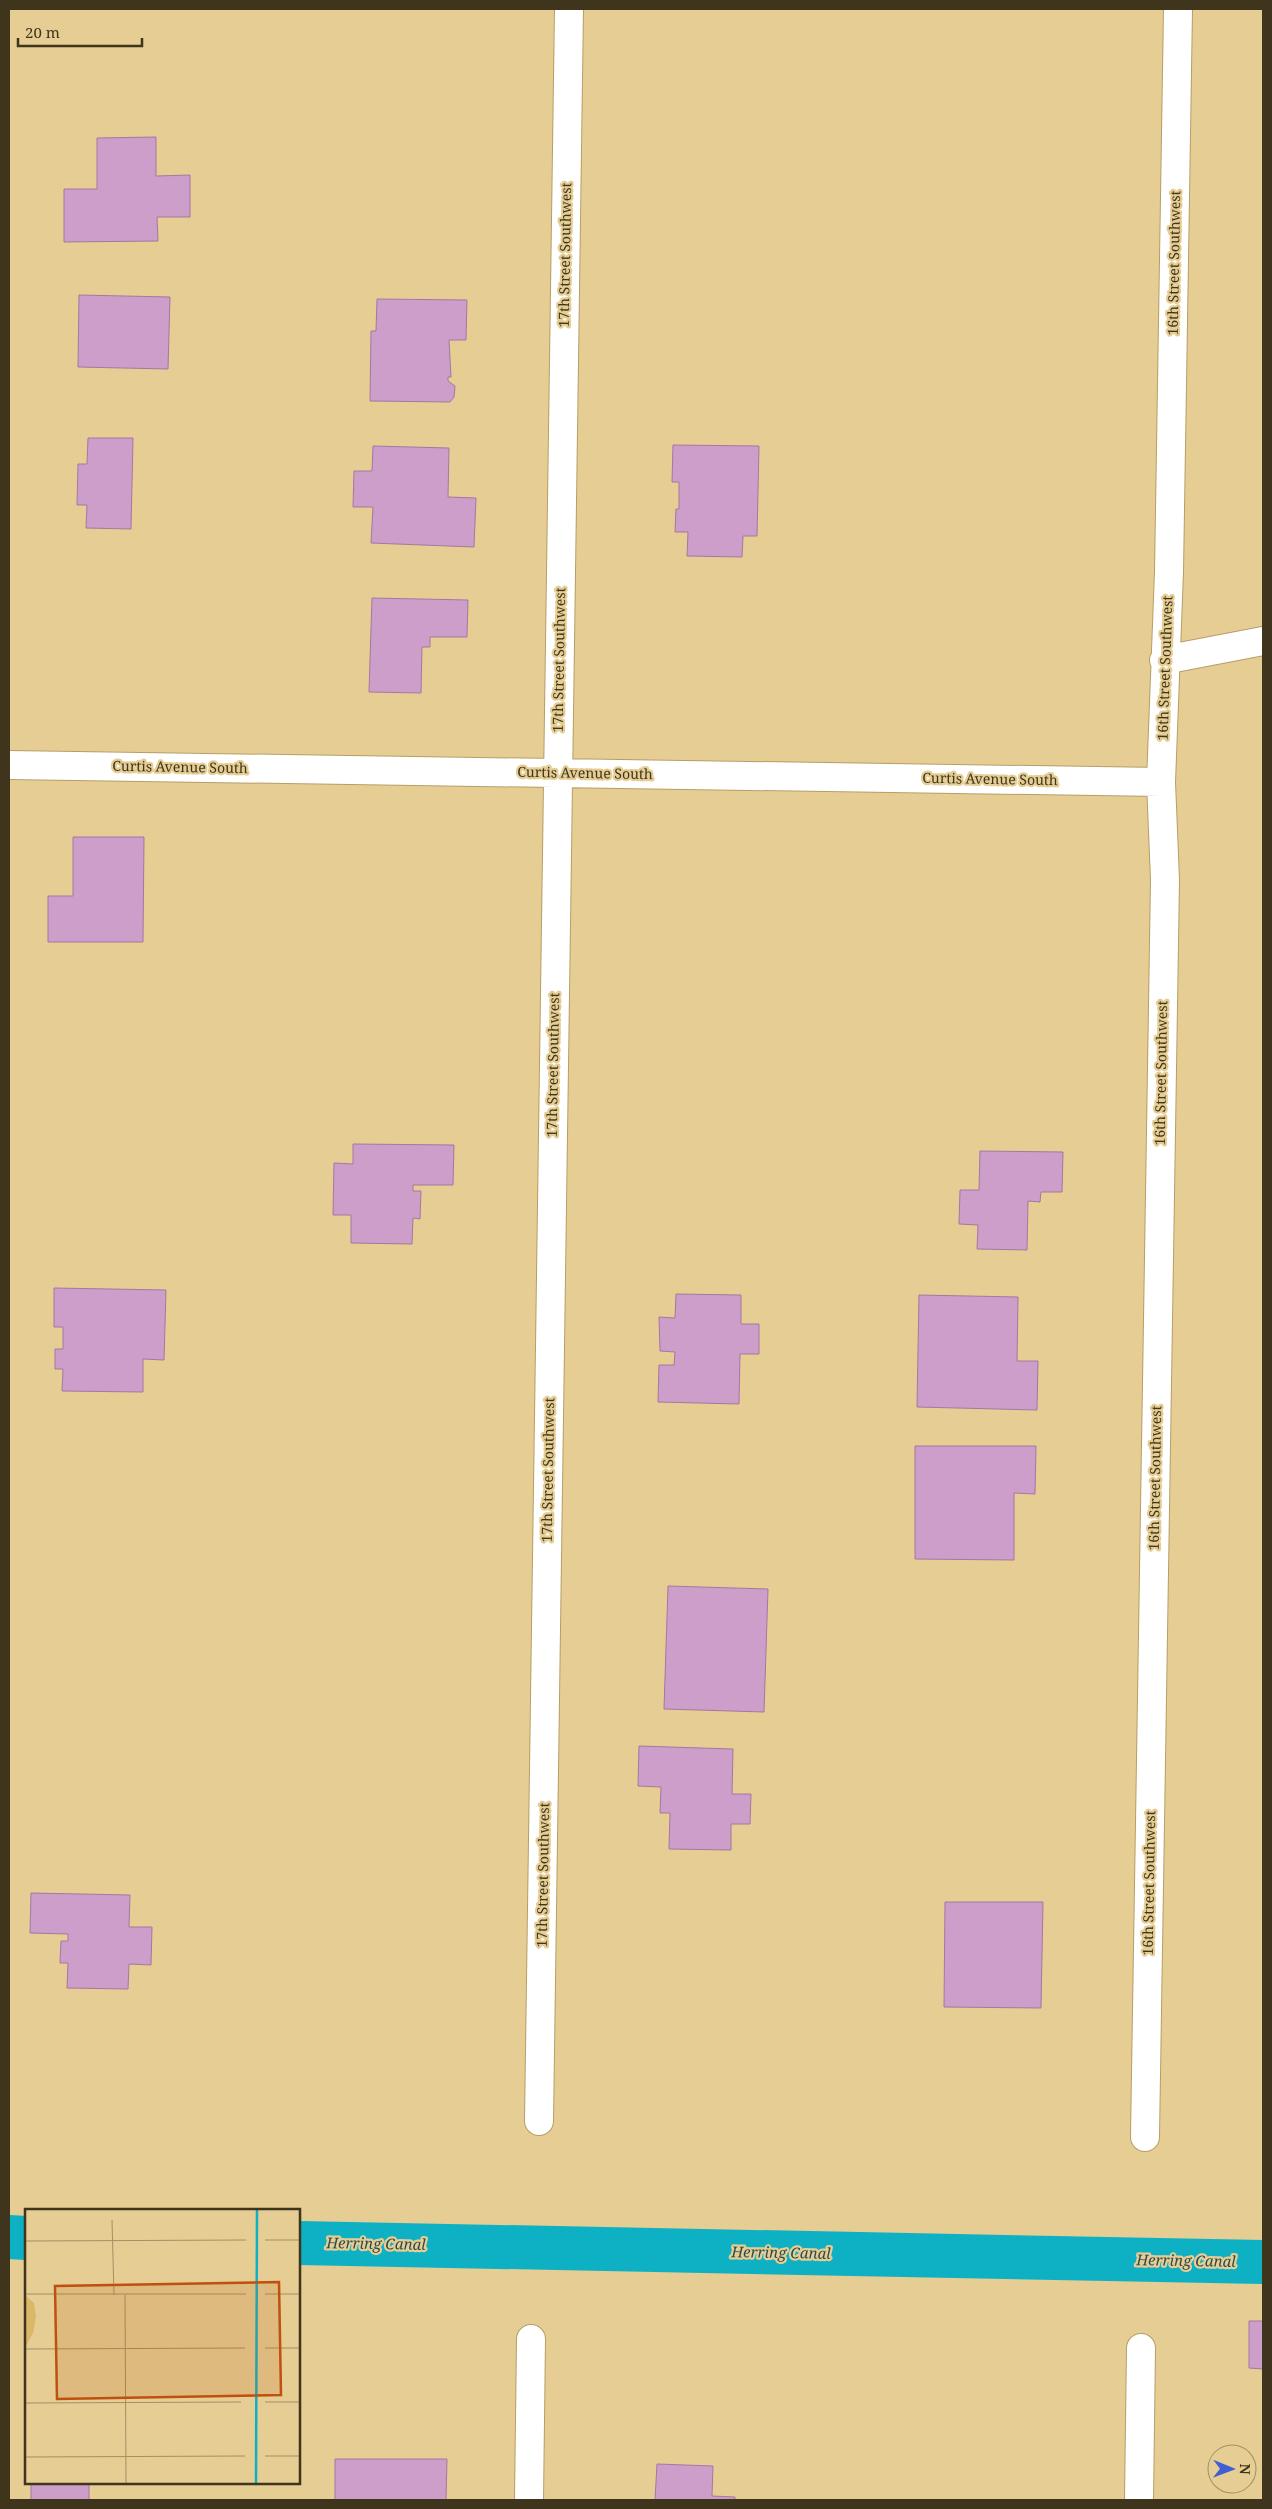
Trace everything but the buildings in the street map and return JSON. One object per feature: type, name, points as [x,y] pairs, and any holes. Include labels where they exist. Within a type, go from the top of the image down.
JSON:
[{"type":"street","name":"17th Street Southwest","points":[[539,2120],[569,9]]},
{"type":"street","name":"16th Street Southwest","points":[[1145,2137],[1165,880],[1161,782],[1168,572],[1178,9]]},
{"type":"street","points":[[1164,660],[1263,641]]},
{"type":"street","name":"Curtis Avenue South","points":[[9,765],[1161,782]]},
{"type":"street","points":[[529,2500],[531,2339]]},
{"type":"street","points":[[1139,2500],[1141,2348]]},
{"type":"waterway","name":"Herring Canal","points":[[9,2237],[25,2238]]},
{"type":"waterway","name":"Herring Canal","points":[[300,2243],[1263,2262]]}]
